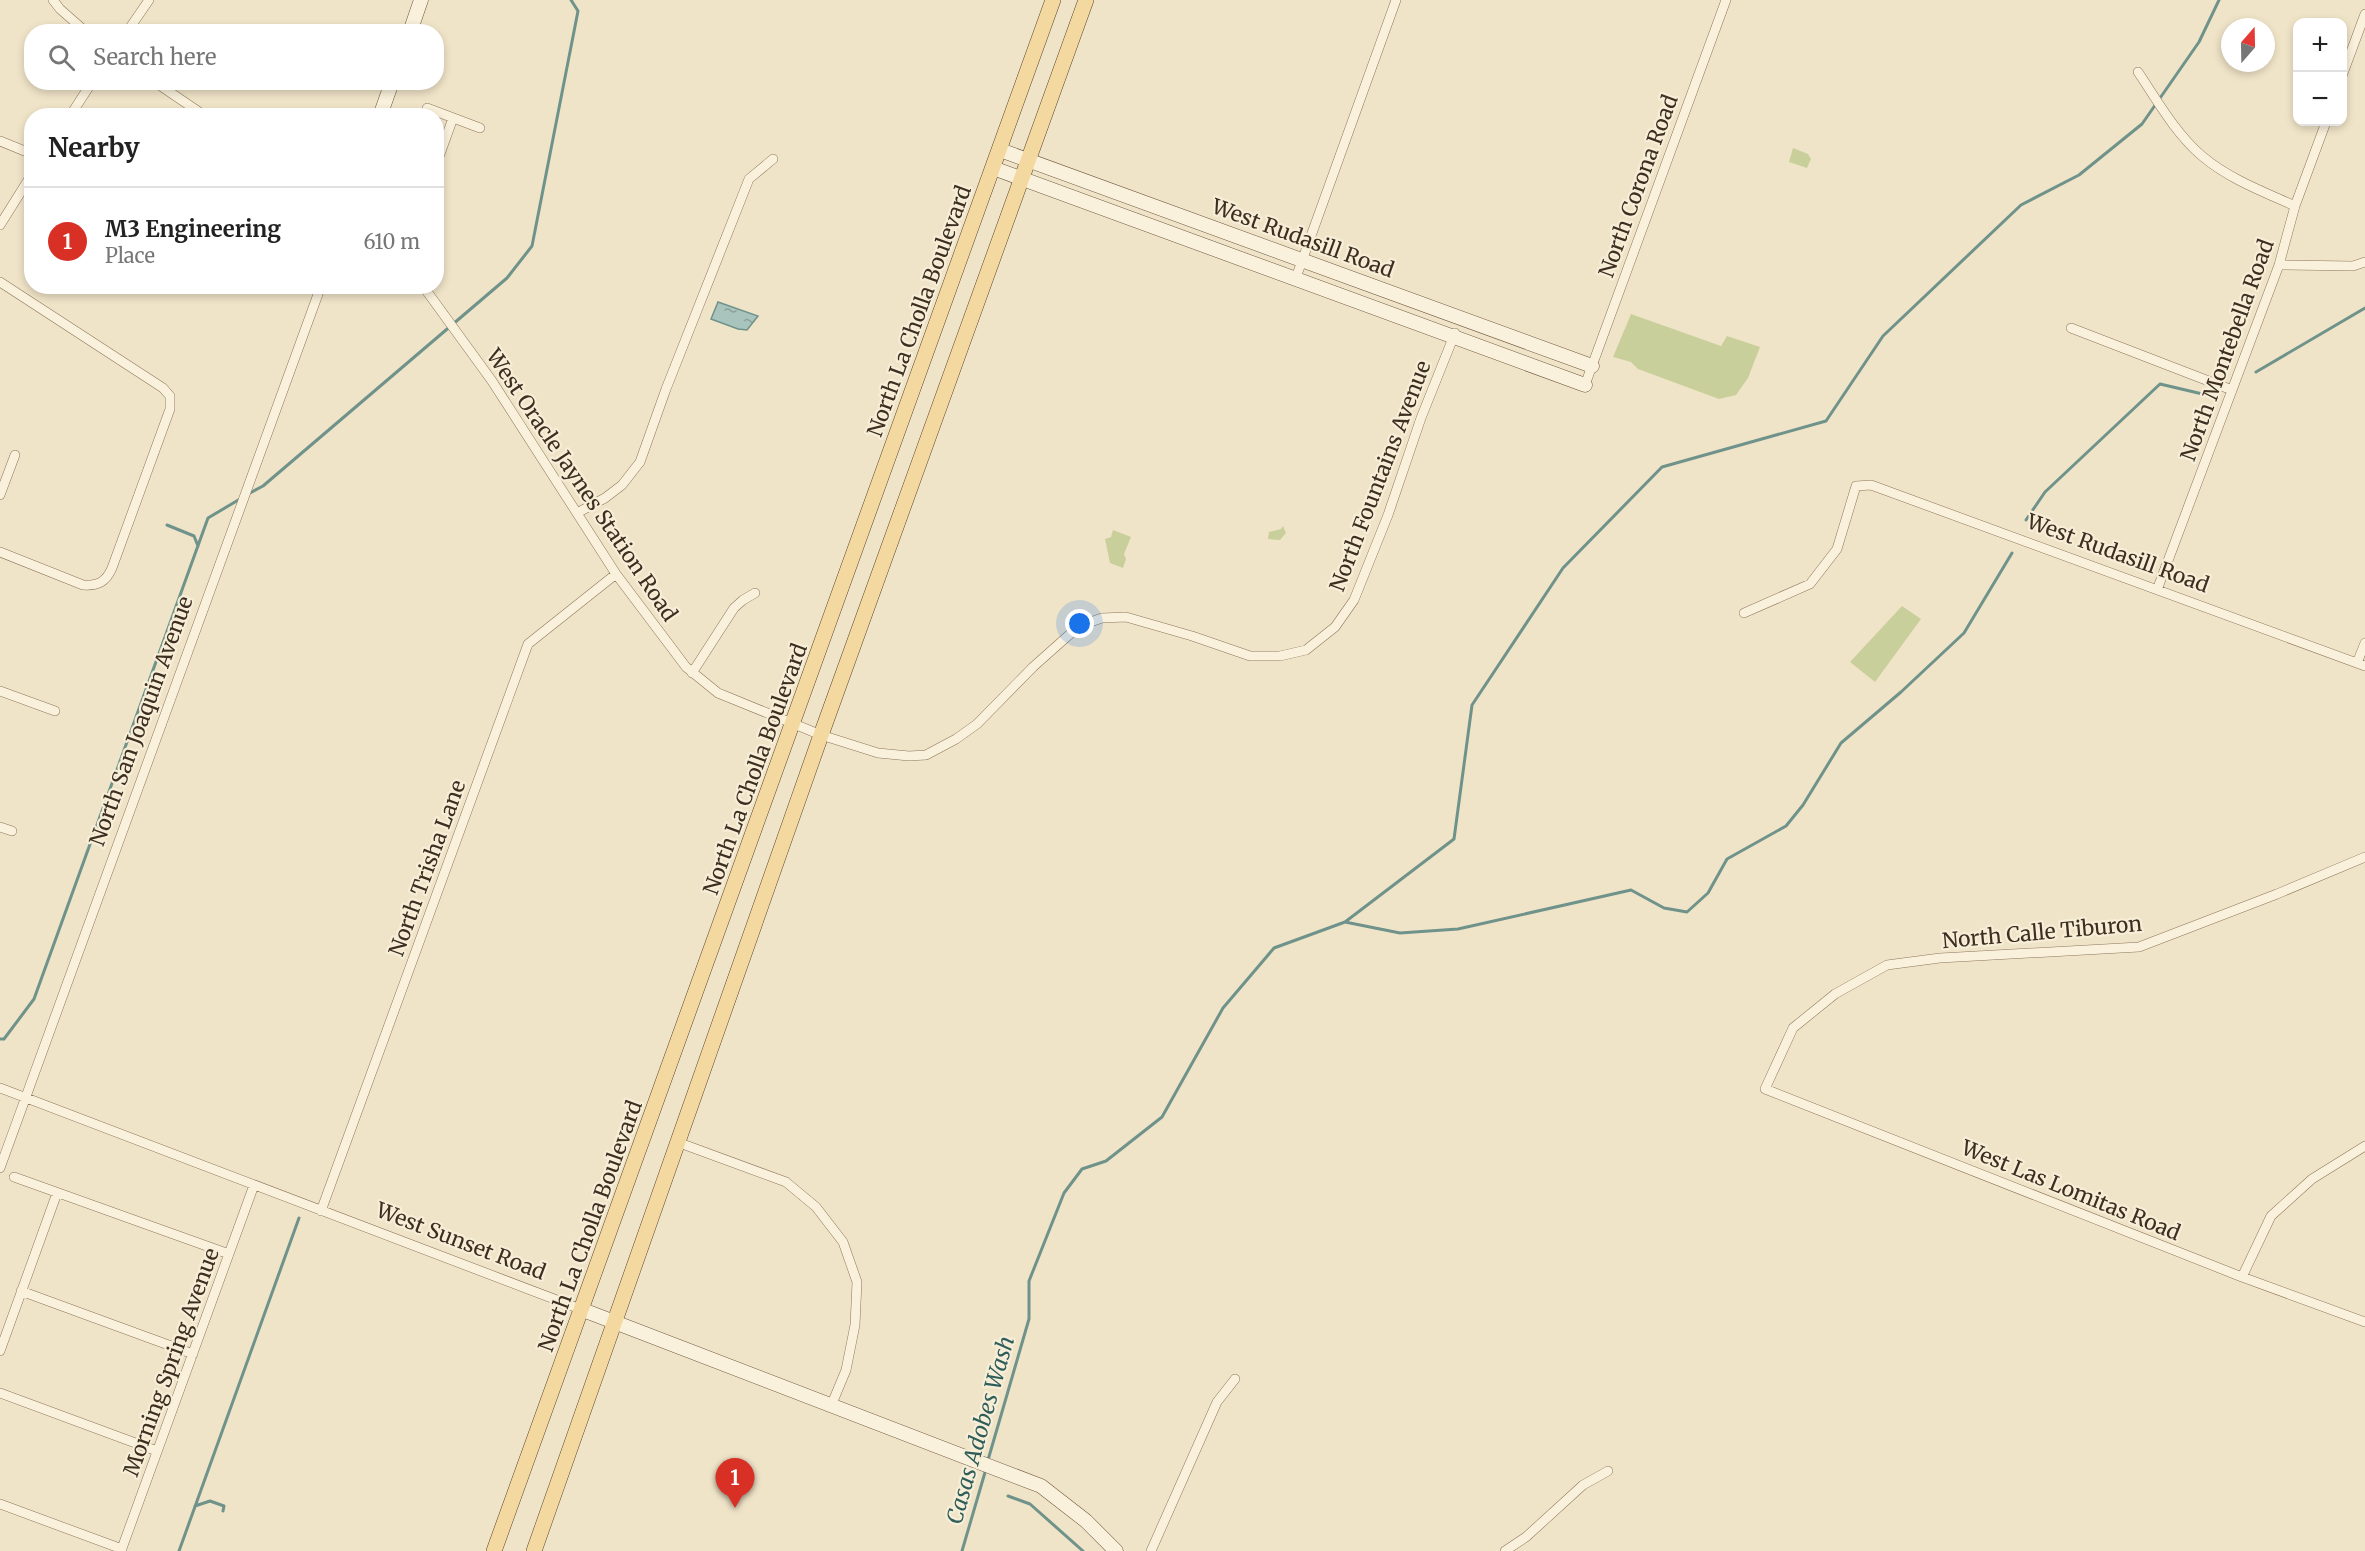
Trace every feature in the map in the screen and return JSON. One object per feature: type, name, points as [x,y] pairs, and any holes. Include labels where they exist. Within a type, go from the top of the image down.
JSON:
[{"type":"main road","name":"North La Cholla Boulevard","points":[[494,1551],[583,1310],[1053,0]]},
{"type":"main road","points":[[534,1551],[821,735],[1086,0]]},
{"type":"street","points":[[53,0],[77,24]]},
{"type":"street","points":[[132,24],[149,0]]},
{"type":"street","points":[[413,24],[422,0]]},
{"type":"street","points":[[1300,266],[1396,0]]},
{"type":"street","name":"North Corona Road","points":[[1585,385],[1726,0]]},
{"type":"street","points":[[2344,72],[2365,14]]},
{"type":"street","points":[[2138,72],[2168,117],[2202,156],[2243,183],[2295,206]]},
{"type":"street","points":[[75,108],[87,90]]},
{"type":"street","points":[[167,90],[193,108]]},
{"type":"street","points":[[383,108],[389,90]]},
{"type":"street","points":[[444,115],[480,128]]},
{"type":"street","points":[[444,143],[453,118]]},
{"type":"street","name":"North Montebella Road","points":[[2157,590],[2280,265],[2295,206],[2325,126]]},
{"type":"street","points":[[0,141],[24,151]]},
{"type":"street","name":"West Rudasill Road","points":[[1000,150],[1300,266],[1592,366]]},
{"type":"street","points":[[577,513],[605,498],[622,485],[640,462],[666,389],[749,179],[773,159]]},
{"type":"street","name":"West Rudasill Road","points":[[993,168],[1455,334],[1585,385]]},
{"type":"street","points":[[0,225],[24,187]]},
{"type":"street","points":[[2280,265],[2353,266],[2365,262]]},
{"type":"street","points":[[0,282],[173,395],[170,409],[104,586],[83,585],[0,552]]},
{"type":"street","name":"North San Joaquin Avenue","points":[[0,1168],[318,294]]},
{"type":"street","name":"West Oracle Jaynes Station Road","points":[[429,294],[492,381],[616,574],[692,673],[718,693],[821,735]]},
{"type":"street","points":[[2071,328],[2232,390]]},
{"type":"street","name":"North Fountains Avenue","points":[[821,735],[878,753],[926,755],[956,739],[977,723],[1033,667],[1079,626],[1102,618],[1126,617],[1250,656],[1280,656],[1306,650],[1335,627],[1354,600],[1388,515],[1420,418],[1455,334]]},
{"type":"street","points":[[0,495],[15,455]]},
{"type":"street","name":"West Rudasill Road","points":[[1744,613],[1810,584],[1837,549],[1856,486],[1870,485],[2361,665]]},
{"type":"street","name":"North Trisha Lane","points":[[321,1211],[528,644],[616,574]]},
{"type":"street","points":[[692,673],[715,630],[734,608],[755,593]]},
{"type":"street","points":[[2361,665],[2365,643]]},
{"type":"street","points":[[0,691],[55,711]]},
{"type":"street","points":[[0,827],[12,831]]},
{"type":"street","name":"North Calle Tiburon","points":[[1765,1089],[1793,1028],[1835,994],[1887,965],[1941,958],[2139,946],[2277,894],[2365,857]]},
{"type":"street","name":"West Sunset Road","points":[[0,1088],[1041,1486],[1086,1521],[1116,1551]]},
{"type":"street","name":"West Las Lomitas Road","points":[[1765,1089],[2242,1277],[2365,1323]]},
{"type":"street","points":[[677,1142],[786,1182],[816,1207],[843,1242],[857,1282],[855,1325],[846,1370],[831,1406]]},
{"type":"street","points":[[2242,1277],[2271,1216],[2312,1179],[2365,1146]]},
{"type":"street","points":[[14,1177],[229,1254]]},
{"type":"street","name":"Morning Spring Avenue","points":[[121,1550],[254,1185]]},
{"type":"street","points":[[0,1351],[57,1193]]},
{"type":"street","points":[[21,1291],[193,1354]]},
{"type":"street","points":[[1151,1551],[1217,1402],[1235,1378]]},
{"type":"street","points":[[0,1393],[158,1451]]},
{"type":"street","points":[[1505,1551],[1526,1536],[1583,1485],[1608,1471]]},
{"type":"street","points":[[0,1504],[121,1550]]},
{"type":"green space","points":[[1793,148],[1808,154],[1811,159],[1807,168],[1789,162]]},
{"type":"green space","points":[[1631,314],[1721,346],[1727,336],[1760,347],[1748,378],[1736,395],[1719,399],[1638,369],[1631,362],[1613,357]]},
{"type":"green space","points":[[1283,526],[1286,533],[1280,540],[1268,539],[1269,532],[1281,529]]},
{"type":"green space","points":[[1113,530],[1131,537],[1124,554],[1126,559],[1123,568],[1110,563],[1105,539],[1111,537]]},
{"type":"green space","points":[[1902,606],[1921,619],[1875,682],[1850,662]]},
{"type":"water","points":[[718,302],[758,316],[747,330],[738,329],[711,319]]},
{"type":"waterway","points":[[248,494],[263,486],[507,278],[532,246],[578,11],[571,0]]},
{"type":"waterway","points":[[1345,922],[1454,839],[1472,705],[1563,568],[1662,467],[1826,421],[1883,336],[2021,205],[2079,175],[2142,124],[2199,42],[2219,0]]},
{"type":"waterway","points":[[2256,372],[2365,308]]},
{"type":"waterway","points":[[2026,520],[2045,492],[2160,384],[2211,396]]},
{"type":"waterway","points":[[0,1039],[4,1039],[34,999],[208,518],[240,499]]},
{"type":"waterway","points":[[167,525],[194,536],[198,546]]},
{"type":"waterway","points":[[988,1460],[1029,1319],[1029,1281],[1064,1193],[1082,1169],[1106,1161],[1162,1117],[1223,1008],[1274,948],[1345,922],[1400,933],[1458,929],[1631,890],[1664,908],[1687,912],[1708,893],[1727,859],[1786,826],[1803,805],[1841,743],[1901,692],[1964,633],[2012,553]]},
{"type":"waterway","points":[[179,1551],[299,1218]]},
{"type":"waterway","name":"Casas Adobes Wash","points":[[962,1551],[986,1469]]},
{"type":"waterway","points":[[1008,1496],[1030,1504],[1083,1551]]},
{"type":"waterway","points":[[195,1506],[210,1501],[224,1506],[223,1511]]},
{"type":"place","name":"M3 Engineering","points":[[735,1508]]}]
